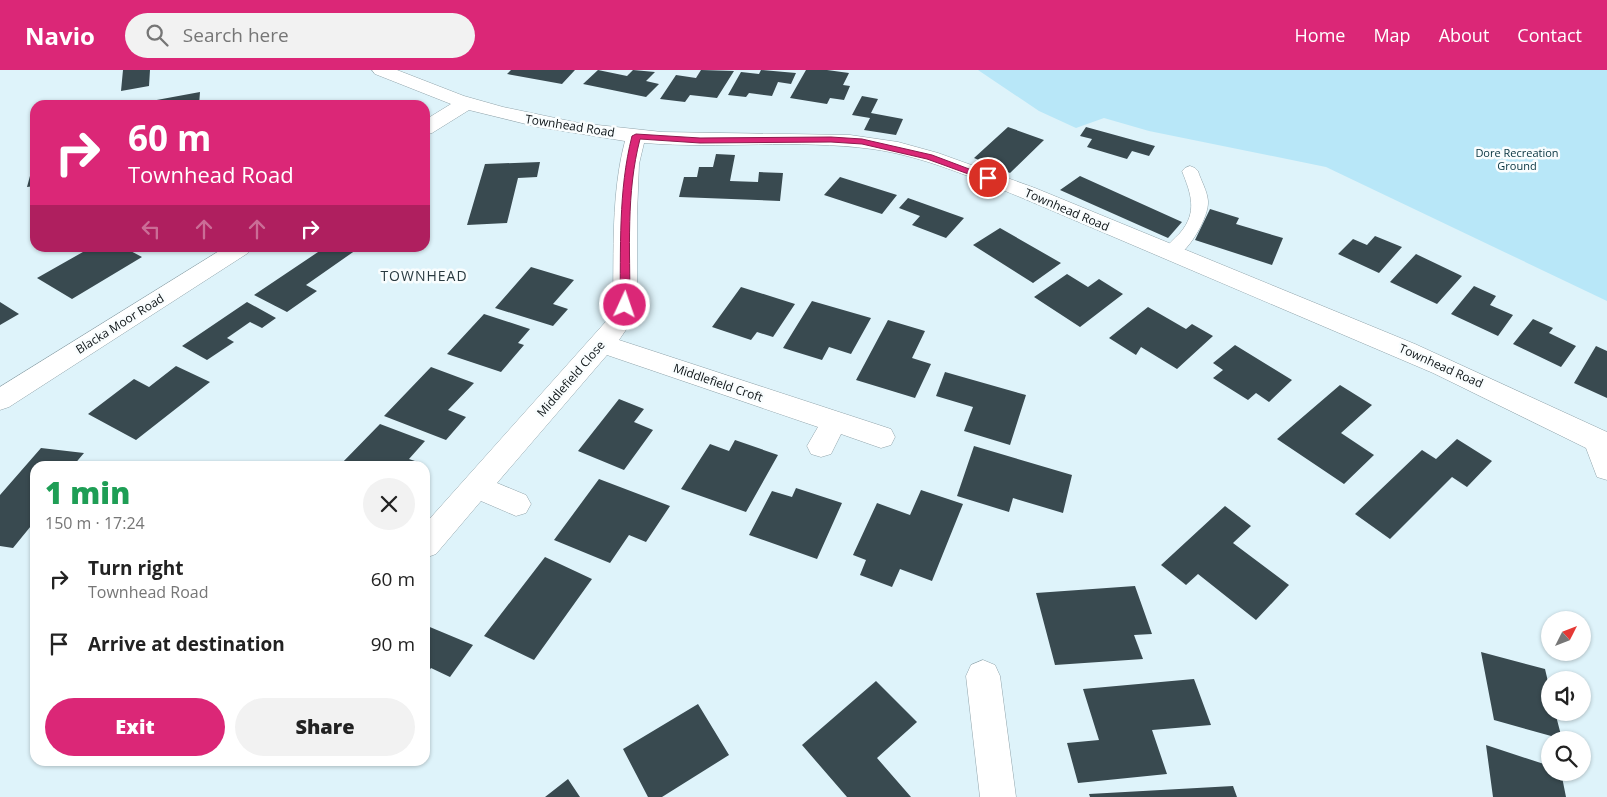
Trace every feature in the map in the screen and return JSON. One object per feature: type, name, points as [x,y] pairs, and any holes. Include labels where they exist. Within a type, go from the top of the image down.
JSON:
[{"type":"street","name":"Townhead Road","points":[[381,70],[465,104],[537,122],[636,136],[700,140],[831,139],[862,141],[895,147],[930,157],[1015,188],[1445,367],[1602,442]]},
{"type":"street","points":[[430,126],[465,104]]},
{"type":"street","name":"Middlefield Close","points":[[430,540],[478,487],[620,321],[625,305],[626,214],[630,164],[636,136]]},
{"type":"street","name":"Blacka Moor Road","points":[[0,400],[234,252]]},
{"type":"street","name":"Middlefield Croft","points":[[602,344],[834,423],[881,437]]},
{"type":"street","points":[[821,446],[834,423]]},
{"type":"street","points":[[1602,442],[1607,470]]},
{"type":"street","points":[[478,487],[516,504]]},
{"type":"street","points":[[983,676],[998,797]]},
{"type":"lane","points":[[1170,253],[1192,230],[1200,213],[1200,199],[1190,171]]},
{"type":"green space","name":"Dore Recreation Ground","points":[[978,70],[1607,70],[1607,301],[1326,167],[1149,131],[1104,118],[1076,128],[1039,111]]},
{"type":"building","points":[[123,70],[150,70],[149,86],[121,91]]},
{"type":"building","points":[[511,70],[575,70],[562,84],[507,74]]},
{"type":"building","points":[[598,70],[627,76],[633,70],[655,72],[646,81],[659,84],[646,97],[583,84]]},
{"type":"building","points":[[701,70],[734,71],[717,98],[690,95],[685,102],[660,99],[676,75],[696,78]]},
{"type":"building","points":[[761,70],[796,73],[791,84],[778,82],[772,96],[749,93],[746,97],[728,95],[741,72],[759,74]]},
{"type":"building","points":[[806,70],[849,73],[843,85],[850,86],[844,100],[830,98],[827,104],[790,98]]},
{"type":"building","points":[[200,92],[199,100],[157,100]]},
{"type":"building","points":[[862,96],[878,99],[871,113],[903,119],[896,135],[864,130],[870,118],[852,115]]},
{"type":"building","points":[[1008,127],[1044,140],[1010,173],[974,158]]},
{"type":"building","points":[[1086,127],[1155,146],[1149,156],[1132,151],[1127,159],[1087,147],[1092,139],[1080,136]]},
{"type":"building","points":[[716,154],[735,155],[730,181],[758,182],[759,172],[783,173],[780,201],[679,197],[684,177],[697,177],[699,167],[713,167]]},
{"type":"building","points":[[540,162],[537,177],[518,178],[507,223],[467,225],[485,164]]},
{"type":"building","points":[[30,176],[30,187],[27,187]]},
{"type":"building","points":[[1080,176],[1182,222],[1168,238],[1060,190]]},
{"type":"building","points":[[840,177],[897,195],[882,214],[824,195]]},
{"type":"building","points":[[908,198],[964,218],[946,238],[912,225],[920,216],[899,208]]},
{"type":"building","points":[[1210,209],[1239,218],[1236,224],[1283,238],[1272,265],[1195,240]]},
{"type":"building","points":[[1000,228],[1061,263],[1033,283],[973,245]]},
{"type":"building","points":[[1375,236],[1402,247],[1379,273],[1338,254],[1353,239],[1367,245]]},
{"type":"building","points":[[83,252],[133,252],[142,257],[72,299],[37,278]]},
{"type":"building","points":[[318,252],[353,252],[306,285],[317,291],[287,312],[254,295]]},
{"type":"building","points":[[1416,254],[1462,276],[1437,304],[1390,282]]},
{"type":"building","points":[[531,267],[574,280],[553,304],[568,309],[553,326],[495,308]]},
{"type":"building","points":[[1067,274],[1088,287],[1099,279],[1123,294],[1080,327],[1034,297]]},
{"type":"building","points":[[1474,286],[1496,296],[1490,305],[1513,315],[1498,336],[1451,314]]},
{"type":"building","points":[[741,287],[795,304],[773,337],[757,332],[751,340],[712,327]]},
{"type":"building","points":[[812,301],[871,318],[851,354],[829,347],[822,360],[783,348]]},
{"type":"building","points":[[0,302],[19,314],[0,325]]},
{"type":"building","points":[[247,302],[276,318],[262,328],[250,322],[227,338],[234,342],[207,360],[182,346]]},
{"type":"building","points":[[1148,307],[1186,329],[1192,324],[1213,336],[1177,369],[1141,347],[1136,355],[1109,338]]},
{"type":"building","points":[[484,314],[530,329],[518,343],[524,345],[501,372],[447,354]]},
{"type":"building","points":[[1533,319],[1553,328],[1549,333],[1576,346],[1561,367],[1513,344]]},
{"type":"building","points":[[888,320],[925,331],[912,358],[931,364],[915,398],[856,380]]},
{"type":"building","points":[[1235,345],[1292,380],[1269,402],[1256,393],[1248,400],[1213,378],[1223,370],[1213,363]]},
{"type":"building","points":[[1596,346],[1607,351],[1607,398],[1574,383]]},
{"type":"building","points":[[176,366],[210,382],[136,440],[88,414],[134,379],[149,387]]},
{"type":"building","points":[[431,367],[474,383],[448,410],[466,417],[446,440],[384,416]]},
{"type":"building","points":[[945,372],[1026,395],[1010,445],[964,431],[973,407],[936,396]]},
{"type":"building","points":[[1340,385],[1372,405],[1341,433],[1374,455],[1344,484],[1277,439]]},
{"type":"building","points":[[619,399],[644,409],[634,422],[653,430],[624,470],[578,451]]},
{"type":"building","points":[[380,424],[425,441],[409,459],[415,461],[344,461]]},
{"type":"building","points":[[1457,439],[1492,461],[1467,487],[1452,477],[1390,539],[1355,514],[1422,450],[1436,459]]},
{"type":"building","points":[[735,440],[778,455],[746,512],[681,489],[710,444],[729,451]]},
{"type":"building","points":[[974,446],[1072,475],[1063,513],[1013,498],[1009,512],[957,496]]},
{"type":"building","points":[[41,448],[84,453],[77,461],[30,461],[30,527],[13,548],[0,546],[0,495]]},
{"type":"building","points":[[599,479],[670,506],[646,542],[629,535],[610,563],[554,540]]},
{"type":"building","points":[[796,488],[842,503],[817,559],[749,535],[772,491],[792,497]]},
{"type":"building","points":[[921,490],[963,504],[932,581],[900,569],[892,587],[860,575],[866,560],[853,555],[877,503],[910,515]]},
{"type":"building","points":[[1225,506],[1251,526],[1233,543],[1289,585],[1256,620],[1198,574],[1186,585],[1161,565]]},
{"type":"building","points":[[545,557],[592,579],[534,660],[484,636]]},
{"type":"building","points":[[1135,586],[1152,634],[1134,635],[1143,659],[1055,665],[1036,593]]},
{"type":"building","points":[[430,627],[473,645],[450,677],[431,668],[430,670]]},
{"type":"building","points":[[1481,652],[1545,669],[1545,671],[1541,671],[1541,721],[1557,721],[1560,731],[1541,731],[1541,733],[1494,720]]},
{"type":"building","points":[[1194,679],[1211,725],[1152,730],[1167,774],[1078,783],[1067,743],[1099,740],[1083,689]]},
{"type":"building","points":[[876,681],[917,722],[877,758],[911,797],[847,797],[802,745]]},
{"type":"building","points":[[698,704],[729,755],[662,797],[648,797],[623,749]]},
{"type":"building","points":[[1486,745],[1541,763],[1541,781],[1563,781],[1566,797],[1493,797]]},
{"type":"building","points":[[568,779],[580,797],[545,797]]},
{"type":"building","points":[[1233,786],[1237,797],[1090,797],[1089,794]]},
{"type":"district","name":"TOWNHEAD","points":[[424,276]]},
{"type":"route","points":[[625,305],[626,214],[630,164],[636,136],[700,140],[831,139],[862,141],[895,147],[930,157],[988,178]]}]
